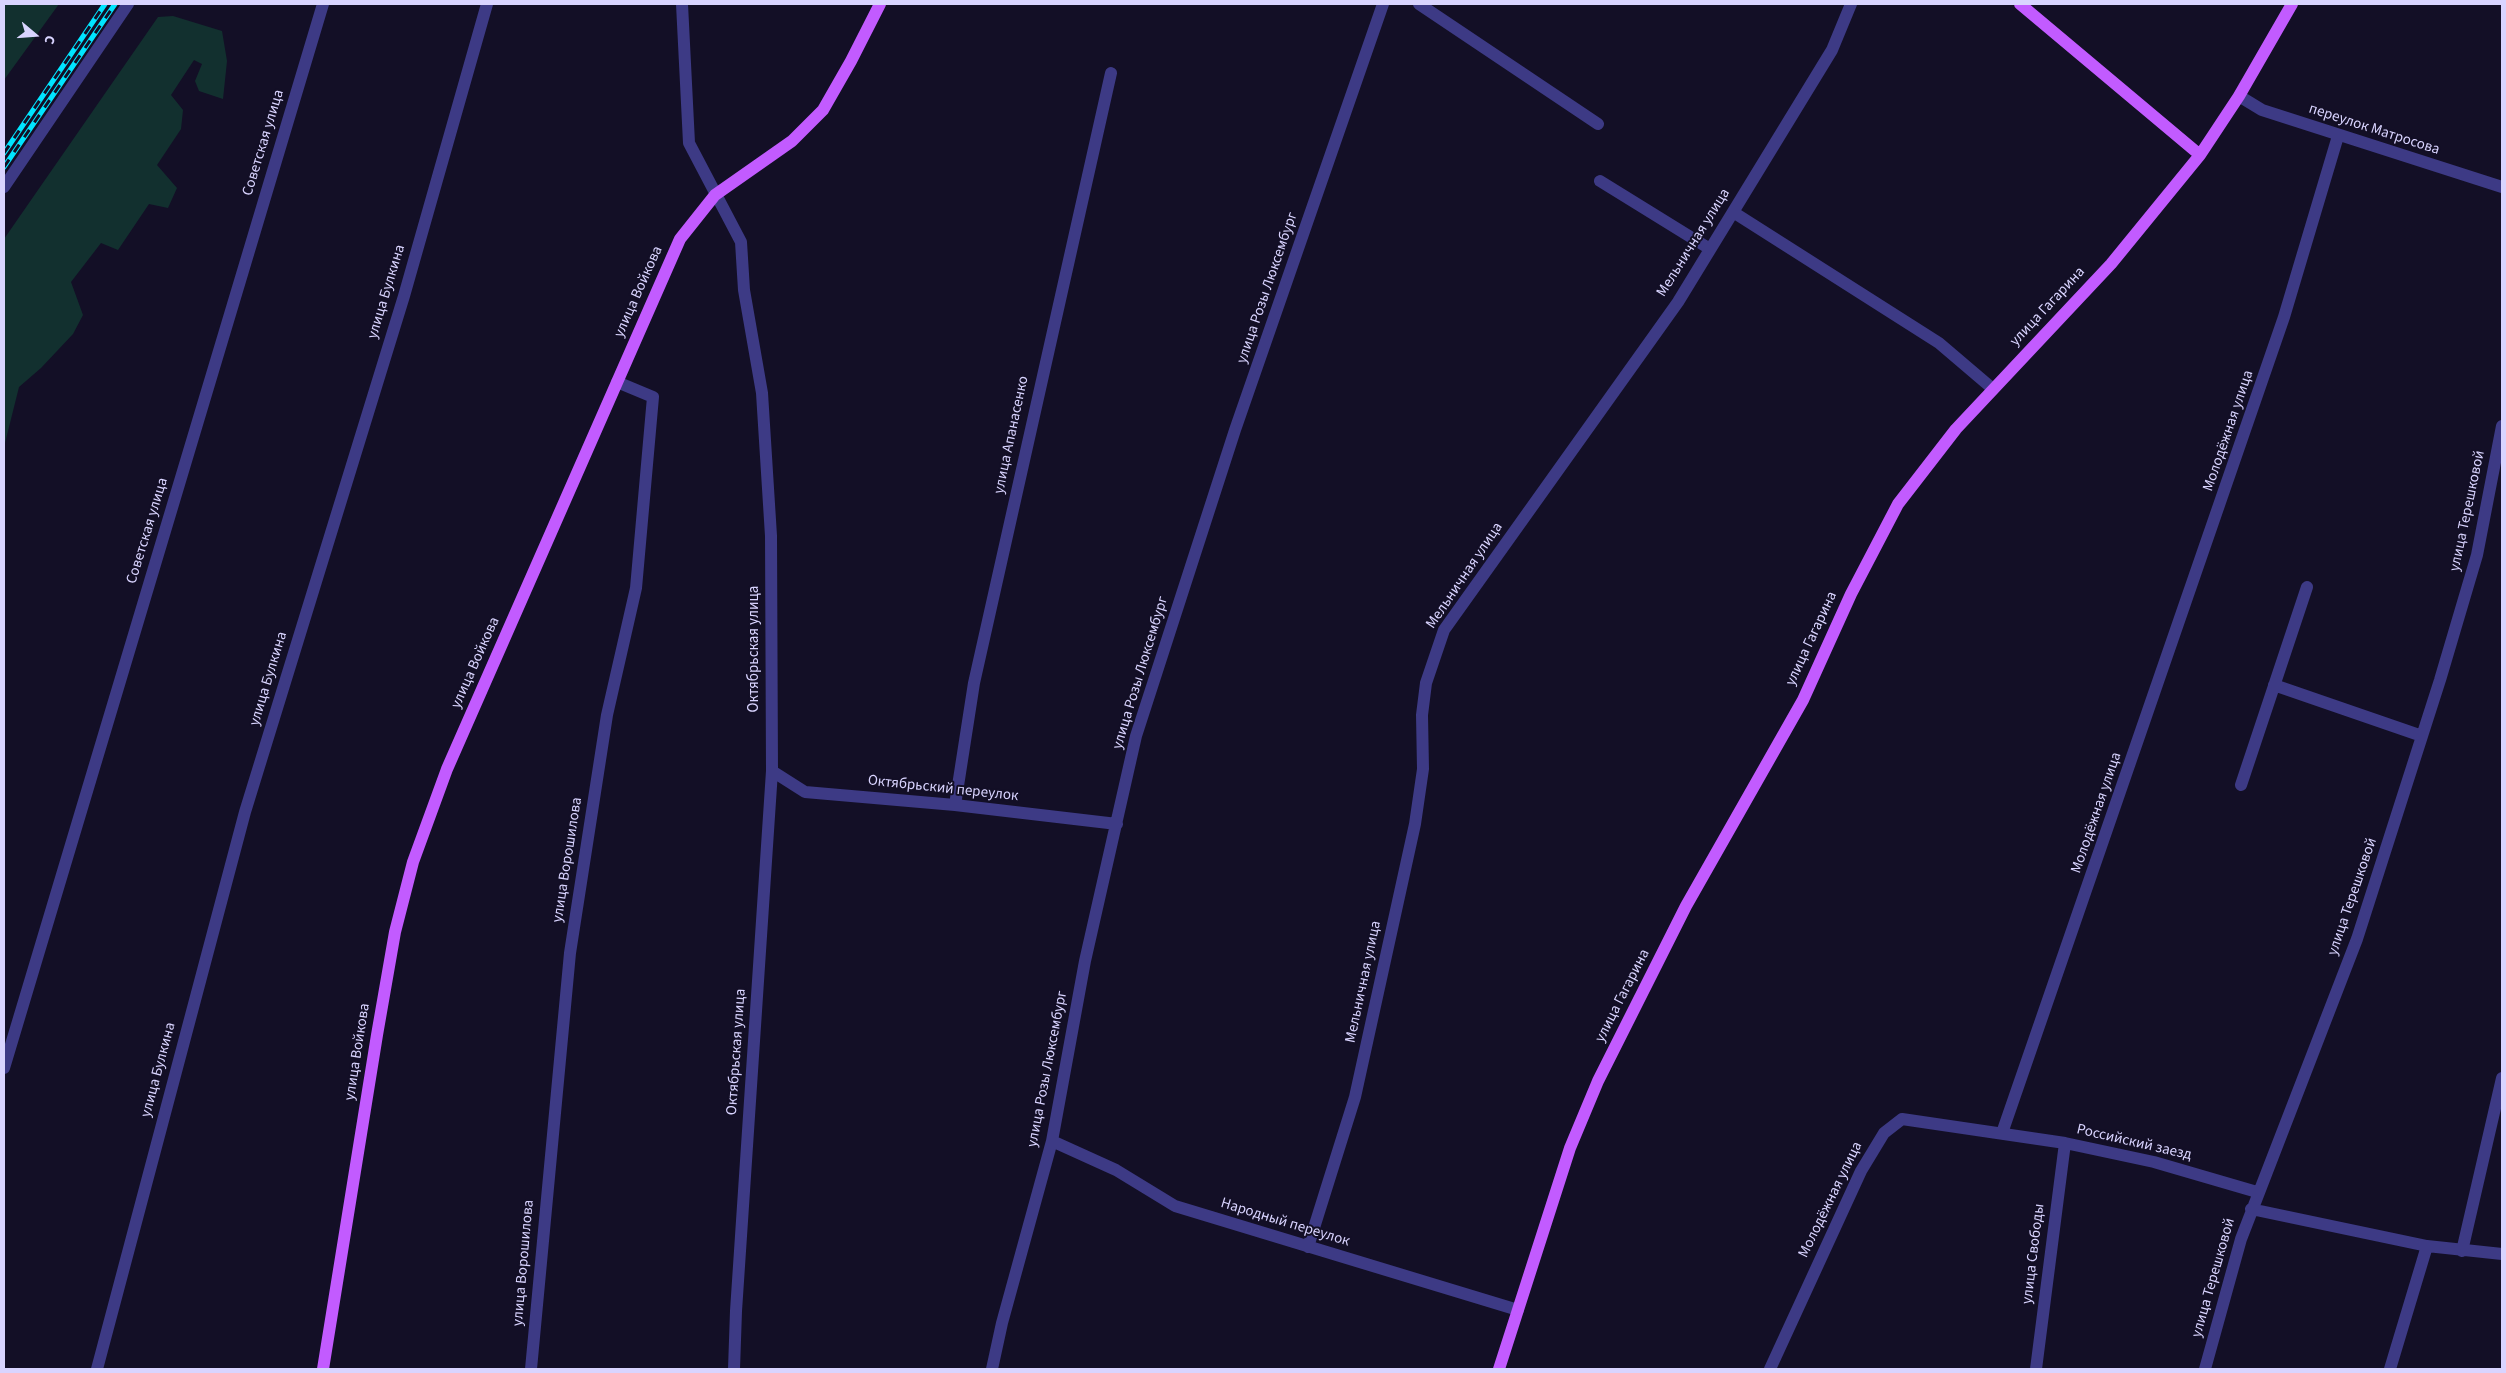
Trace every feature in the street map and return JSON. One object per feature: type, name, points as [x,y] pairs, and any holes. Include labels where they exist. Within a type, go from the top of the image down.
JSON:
[{"type":"main road","points":[[715,194],[792,141],[823,110],[880,4]]},
{"type":"main road","points":[[2020,4],[2200,155]]},
{"type":"main road","name":"улица Гагарина","points":[[1499,1369],[1570,1148],[1598,1081],[1686,906],[1802,700],[1850,594],[1898,504],[1956,429],[2111,264],[2200,155],[2239,96],[2292,4]]},
{"type":"main road","name":"улица Войкова","points":[[323,1369],[378,1025],[396,932],[413,862],[451,760],[680,239],[715,194]]},
{"type":"street","points":[[4,187],[128,4]]},
{"type":"street","name":"Советская улица","points":[[4,1068],[323,4]]},
{"type":"street","name":"улица Булкина","points":[[97,1369],[245,812],[404,296],[487,4]]},
{"type":"street","points":[[682,4],[689,143],[715,194]]},
{"type":"street","name":"улица Розы Люксембург","points":[[992,1369],[1002,1323],[1052,1141],[1085,961],[1136,736],[1235,430],[1383,4]]},
{"type":"street","points":[[1419,4],[1598,124]]},
{"type":"street","name":"Мельничная улица","points":[[1308,1247],[1357,1087],[1415,824],[1423,769],[1422,715],[1426,682],[1444,630],[1678,302],[1832,50],[1851,4]]},
{"type":"street","name":"улица Апанасенко","points":[[955,805],[974,683],[1111,73]]},
{"type":"street","name":"переулок Матросова","points":[[2239,96],[2262,110],[2338,136],[2502,187]]},
{"type":"street","name":"Молодёжная улица","points":[[1770,1369],[1861,1171],[1884,1133],[1902,1119],[2002,1132],[2272,353],[2338,136]]},
{"type":"street","points":[[1600,181],[1710,249]]},
{"type":"street","name":"Октябрьская улица","points":[[715,194],[741,242],[744,290],[762,392],[771,536],[772,770],[736,1303],[734,1369]]},
{"type":"street","points":[[1733,212],[1939,343],[1993,389]]},
{"type":"street","name":"улица Ворошилова","points":[[531,1369],[570,953],[608,715],[636,588],[653,397],[617,382]]},
{"type":"street","name":"улица Терешковой","points":[[2205,1369],[2251,1209],[2357,939],[2422,736],[2477,555],[2502,426]]},
{"type":"street","points":[[2241,785],[2308,587]]},
{"type":"street","points":[[2274,686],[2422,736]]},
{"type":"street","name":"Октябрьский переулок","points":[[772,770],[805,792],[955,805],[1117,824]]},
{"type":"street","points":[[2462,1250],[2502,1078]]},
{"type":"street","name":"Российский заезд","points":[[2002,1132],[2154,1162],[2257,1192]]},
{"type":"street","name":"Народный переулок","points":[[1052,1141],[1116,1170],[1175,1206],[1518,1310]]},
{"type":"street","name":"улица Свободы","points":[[2036,1369],[2065,1143]]},
{"type":"street","points":[[2251,1209],[2427,1246],[2502,1254]]},
{"type":"street","points":[[2390,1369],[2427,1246]]},
{"type":"green space","points":[[4,4],[59,4],[4,80]]},
{"type":"green space","points":[[173,16],[222,31],[227,61],[223,99],[199,91],[195,81],[202,64],[194,60],[171,95],[183,110],[181,129],[157,165],[177,188],[168,208],[149,204],[118,250],[101,243],[71,282],[83,315],[73,334],[41,368],[19,387],[4,447],[4,239],[158,17]]},
{"type":"railway","points":[[4,153],[105,4]]},
{"type":"railway","points":[[4,167],[115,4]]}]
